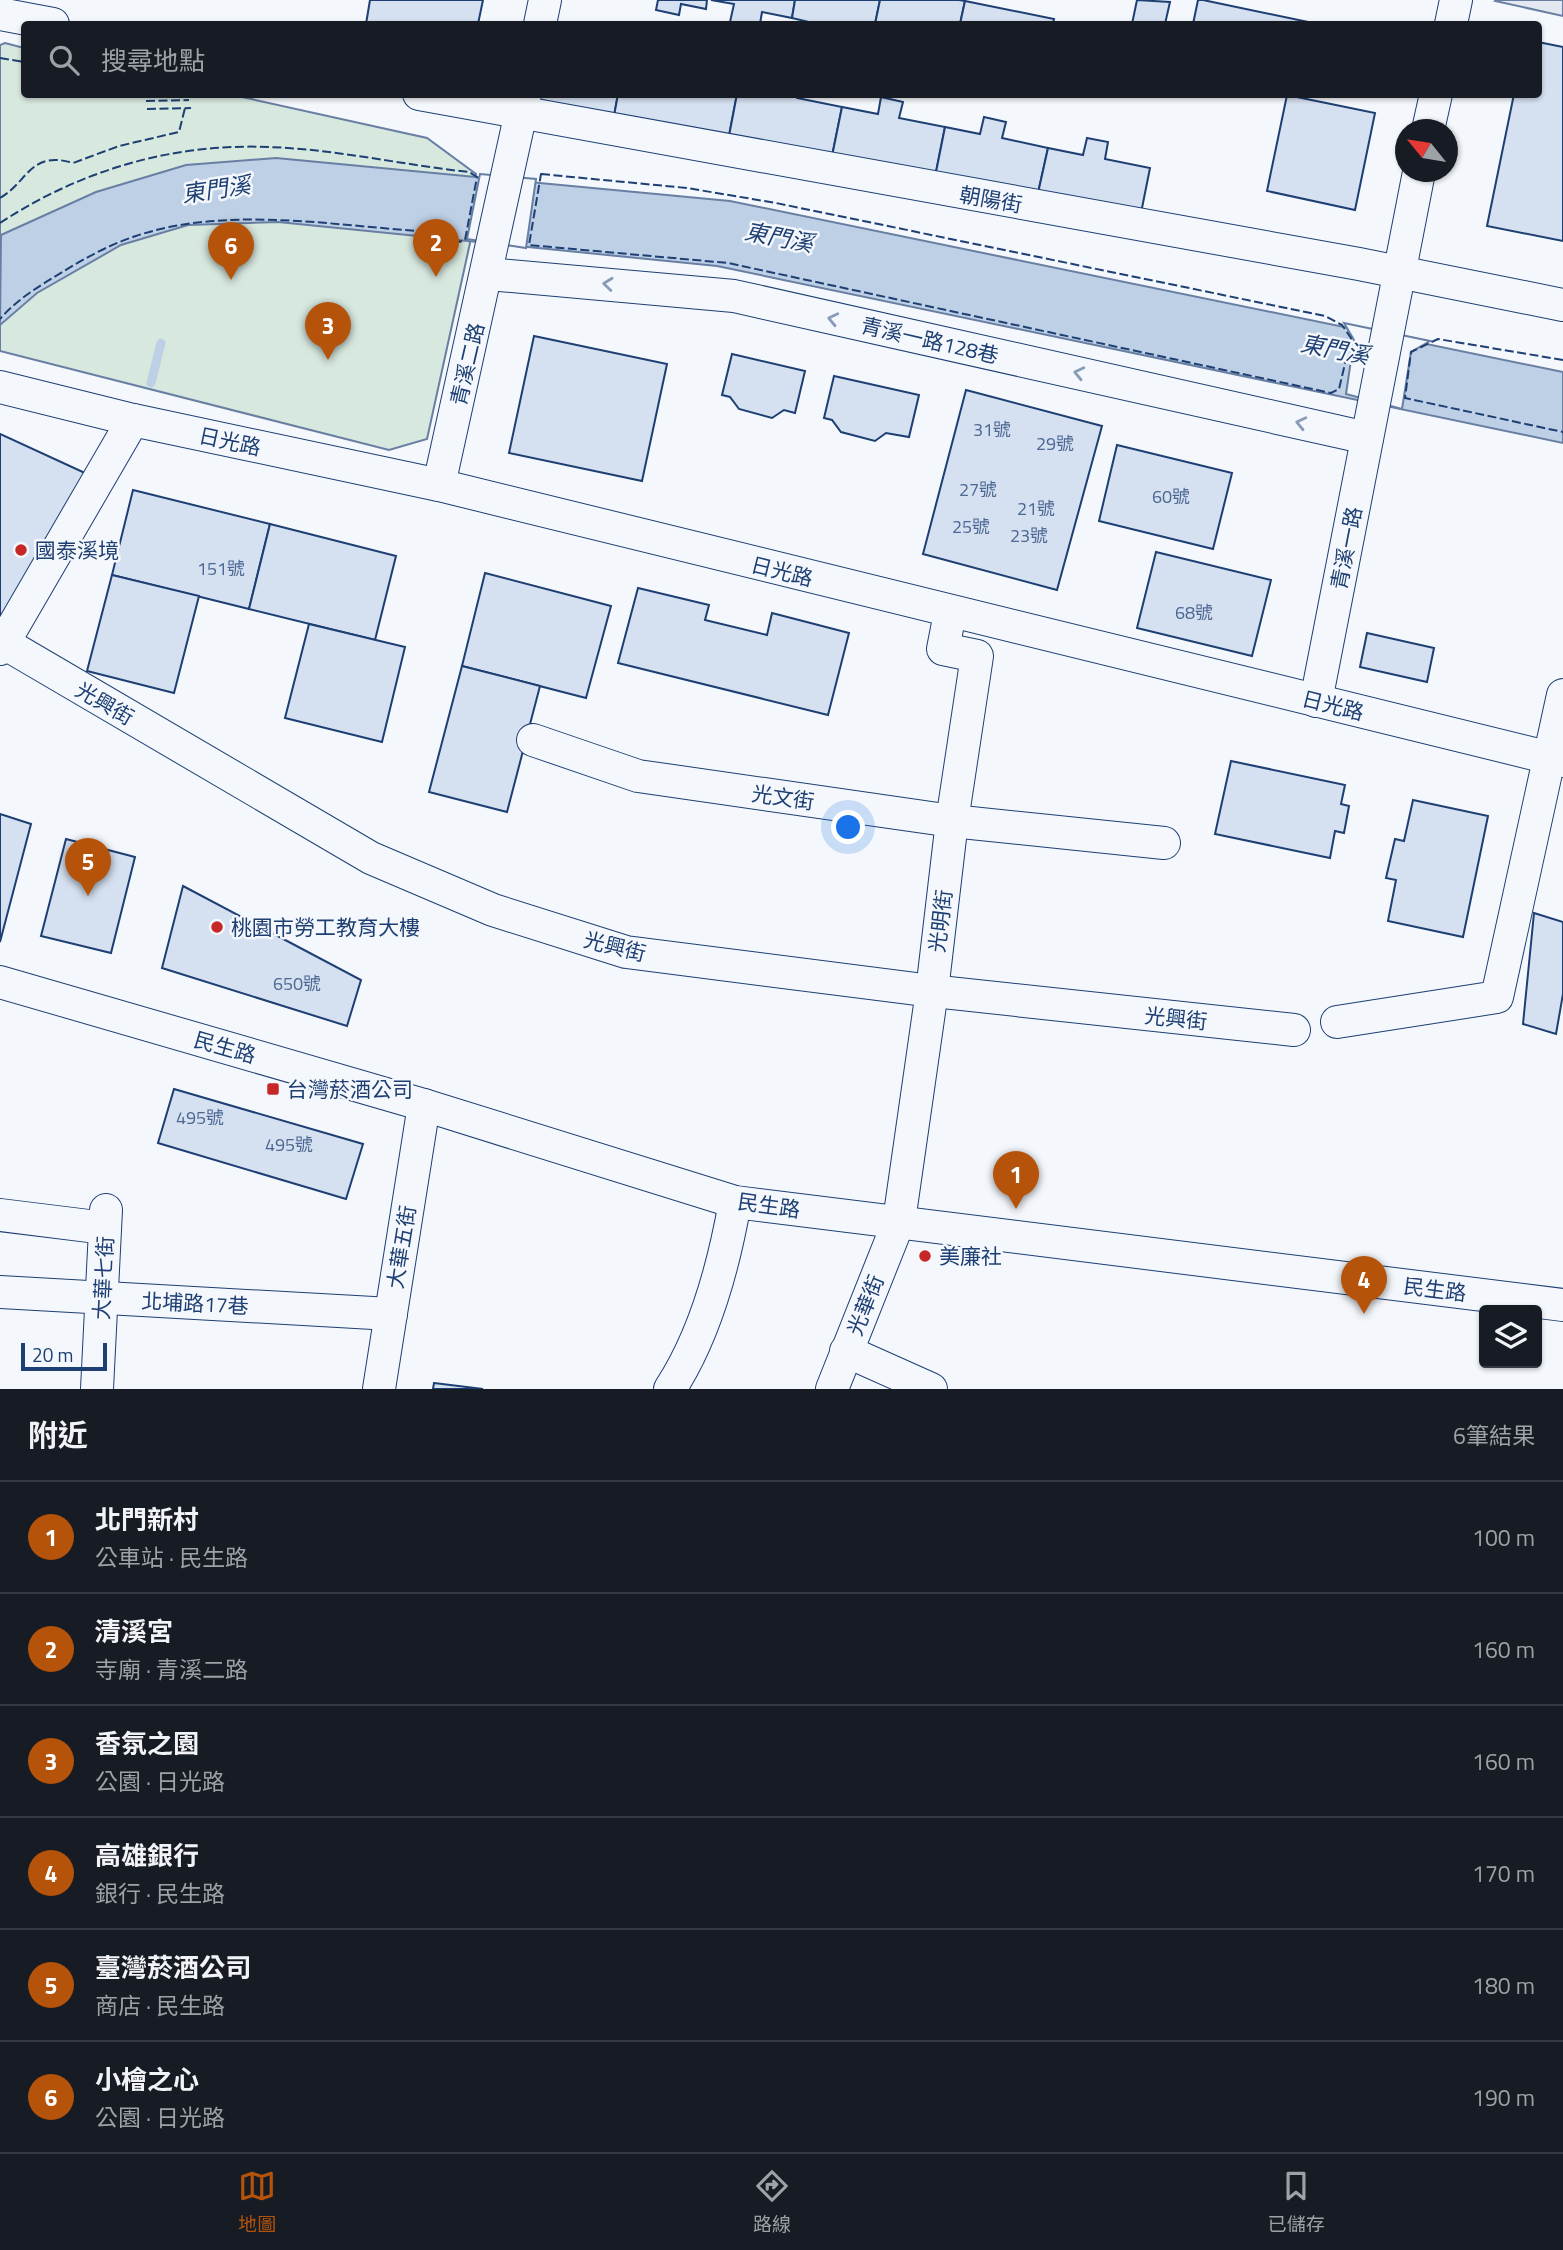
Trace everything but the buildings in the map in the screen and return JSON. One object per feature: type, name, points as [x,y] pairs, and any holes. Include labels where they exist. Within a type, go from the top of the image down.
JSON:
[{"type":"street","points":[[541,21],[545,0]]},
{"type":"street","points":[[1452,21],[1456,0]]},
{"type":"street","points":[[0,14],[37,21]]},
{"type":"street","name":"朝陽街","points":[[461,98],[523,104],[1563,304]]},
{"type":"street","points":[[1430,119],[1435,98]]},
{"type":"street","name":"青溪二路","points":[[439,485],[488,274],[523,104]]},
{"type":"street","points":[[1398,271],[1417,182]]},
{"type":"street","name":"青溪一路","points":[[1316,701],[1398,271]]},
{"type":"street","name":"青溪一路128巷","points":[[488,274],[734,296],[1367,438]]},
{"type":"street","name":"日光路","points":[[0,387],[133,420],[439,485],[950,613],[1557,760]]},
{"type":"street","points":[[2,646],[133,420]]},
{"type":"street","name":"光明街","points":[[899,1221],[932,992],[952,821],[977,656],[943,649],[950,613]]},
{"type":"street","name":"光興街","points":[[2,646],[371,858],[493,910],[626,952],[932,992],[1294,1030]]},
{"type":"street","points":[[1337,1022],[1497,997],[1557,760],[1563,695]]},
{"type":"street","name":"光文街","points":[[533,740],[638,776],[952,821],[1164,844]]},
{"type":"street","name":"民生路","points":[[0,982],[424,1105],[735,1202],[1563,1305]]},
{"type":"street","name":"大華五街","points":[[379,1389],[424,1105]]},
{"type":"street","points":[[670,1389],[694,1342],[724,1262],[735,1202]]},
{"type":"street","name":"大華七街","points":[[0,1215],[106,1219],[97,1389]]},
{"type":"street","name":"光華街","points":[[832,1389],[899,1221]]},
{"type":"street","name":"北埔路17巷","points":[[0,1292],[391,1314]]},
{"type":"street","points":[[846,1351],[931,1389]]},
{"type":"shaded area","points":[[1496,0],[1563,0],[1563,16],[1495,1]]},
{"type":"shaded area","points":[[5,43],[21,47],[21,98],[247,98],[427,138],[476,174],[470,243],[427,439],[389,450],[0,351],[0,45]]},
{"type":"water","name":"東門溪","points":[[276,158],[730,201],[1563,372],[1563,443],[717,266],[278,222],[188,225],[121,245],[37,293],[0,325],[1,235],[96,192],[186,165]]},
{"type":"pier","points":[[480,174],[536,179],[526,248],[467,239]]},
{"type":"pier","points":[[1344,323],[1430,341],[1411,352],[1402,409],[1346,394],[1354,340]]},
{"type":"waterway","points":[[151,383],[161,343]]},
{"type":"fence","points":[[0,58],[21,62]]},
{"type":"fence","points":[[146,101],[189,100]]},
{"type":"fence","points":[[0,198],[38,164],[59,160],[73,163],[119,146],[179,132],[185,108]]},
{"type":"fence","points":[[147,109],[191,108]]},
{"type":"fence","points":[[0,223],[30,205],[94,175],[128,164],[197,150],[268,147],[318,151],[469,172],[477,177],[465,240],[459,242],[444,235],[419,231],[277,220],[205,222],[170,227],[127,239],[90,256],[30,293],[0,319]]},
{"type":"fence","points":[[541,174],[687,188],[776,203],[1325,316],[1342,325],[1351,338],[1339,389],[1331,393],[728,263],[529,245],[541,174]]},
{"type":"fence","points":[[1563,360],[1438,339],[1411,352],[1405,398],[1563,432]]},
{"type":"place","name":"清溪宮","points":[[436,277]]},
{"type":"place","name":"小檜之心","points":[[231,280]]},
{"type":"place","name":"香氛之園","points":[[328,360]]},
{"type":"place","name":"國泰溪境","points":[[21,550]]},
{"type":"place","name":"臺灣菸酒公司","points":[[88,896]]},
{"type":"place","name":"桃園市勞工教育大樓","points":[[217,927]]},
{"type":"place","name":"台灣菸酒公司","points":[[273,1089]]},
{"type":"place","name":"北門新村","points":[[1016,1209]]},
{"type":"place","name":"美廉社","points":[[925,1256]]},
{"type":"place","name":"高雄銀行","points":[[1364,1314]]}]
